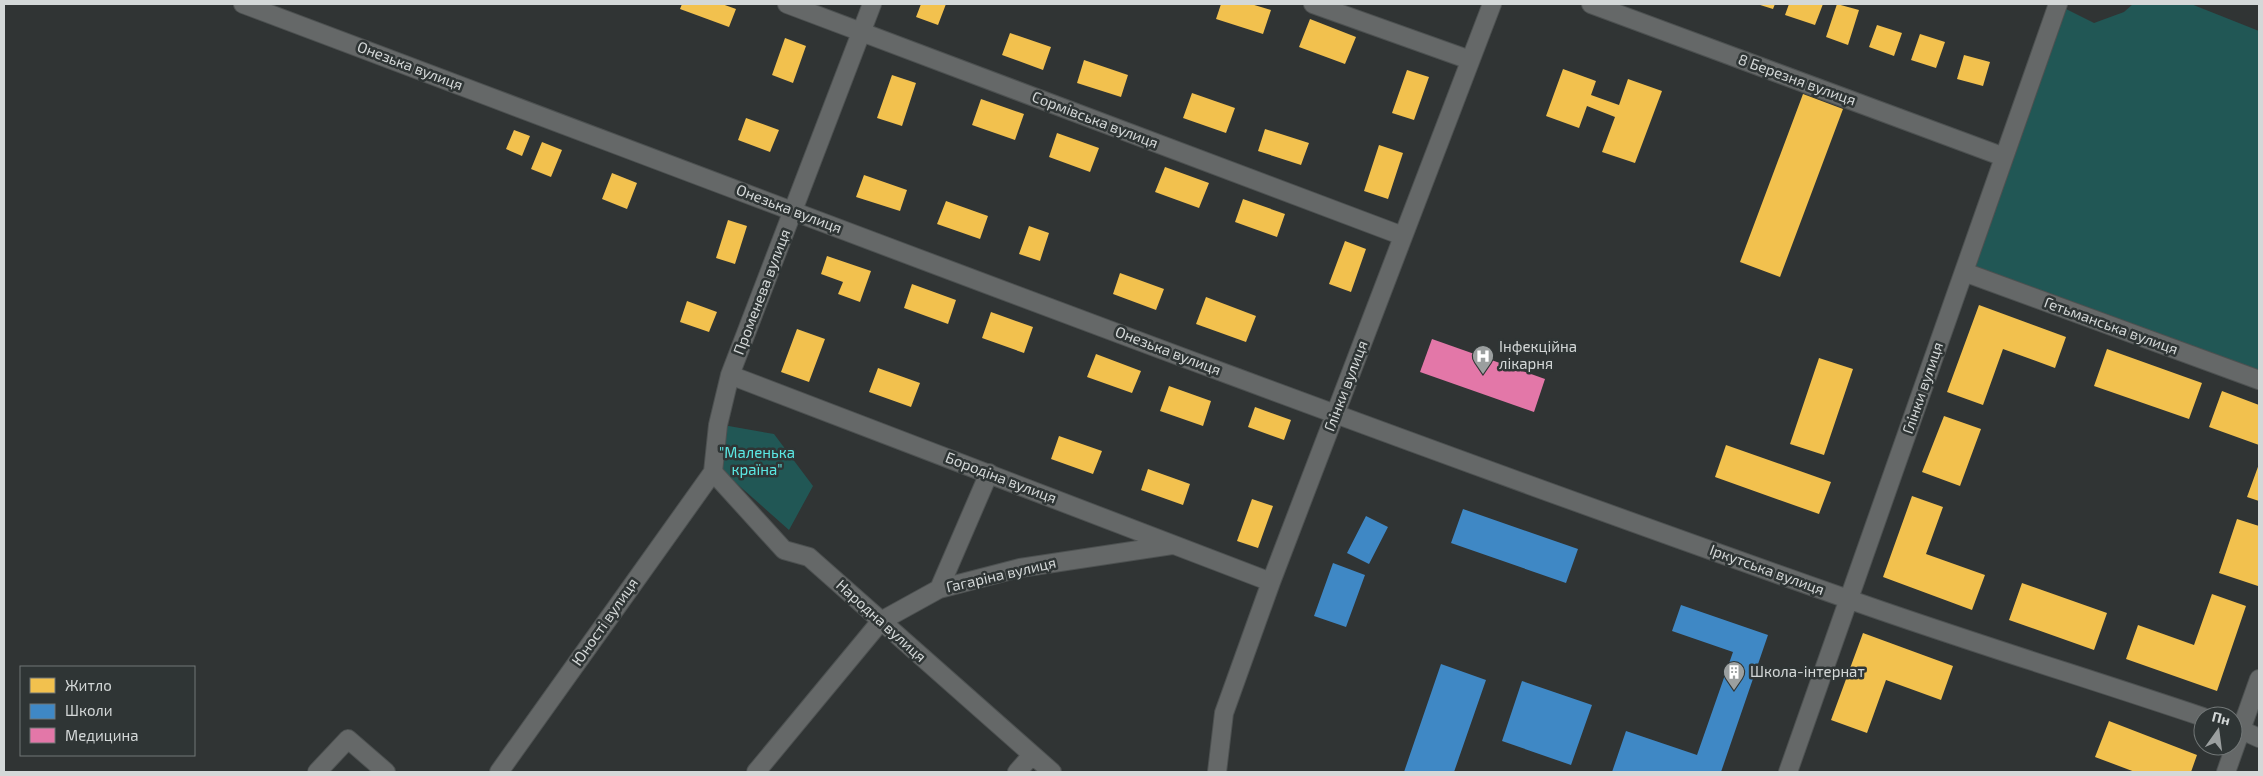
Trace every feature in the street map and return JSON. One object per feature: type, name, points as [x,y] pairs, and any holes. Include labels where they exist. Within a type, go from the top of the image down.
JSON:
[{"type":"street","name":"Онезька вулиця","points":[[243,4],[1336,413]]},
{"type":"street","name":"Сормівська вулиця","points":[[786,4],[1403,236]]},
{"type":"street","name":"Променева вулиця","points":[[713,472],[718,425],[730,375],[872,4]]},
{"type":"street","points":[[1313,4],[1470,60]]},
{"type":"street","name":"Глінки вулиця","points":[[1217,772],[1224,713],[1271,582],[1492,4]]},
{"type":"street","name":"8 Березня вулиця","points":[[1591,4],[2004,157]]},
{"type":"street","name":"Глінки вулиця","points":[[1788,772],[2058,4]]},
{"type":"street","name":"Гетьманська вулиця","points":[[1964,272],[2259,380]]},
{"type":"street","name":"Бородіна вулиця","points":[[730,375],[1271,582]]},
{"type":"street","name":"Іркутська вулиця","points":[[1336,413],[1849,600],[2193,713]]},
{"type":"street","name":"Народна вулиця","points":[[713,472],[784,550],[809,557],[1052,772]]},
{"type":"street","name":"Юності вулиця","points":[[498,772],[713,472]]},
{"type":"street","points":[[939,589],[989,474]]},
{"type":"street","name":"Гагаріна вулиця","points":[[756,772],[881,621],[939,589],[1020,568],[1174,545]]},
{"type":"street","points":[[2243,715],[2259,679]]},
{"type":"street","points":[[2243,731],[2259,738]]},
{"type":"street","points":[[317,772],[348,739],[386,772]]},
{"type":"street","points":[[1017,772],[1032,755]]},
{"type":"street","points":[[2226,772],[2230,756]]},
{"type":"green space","points":[[2133,4],[2191,4],[2259,31],[2259,380],[1965,272],[2058,5],[2094,23],[2124,12]]},
{"type":"green space","name":"\"Маленька країна\"","points":[[723,425],[774,434],[813,486],[789,530],[718,467]]},
{"type":"building: Житло","points":[[682,4],[722,4],[736,9],[729,27],[680,9]]},
{"type":"building: Житло","points":[[921,4],[946,4],[938,25],[916,17]]},
{"type":"building: Житло","points":[[1221,4],[1251,4],[1271,10],[1263,34],[1216,19]]},
{"type":"building: Житло","points":[[1757,4],[1775,4],[1773,9]]},
{"type":"building: Житло","points":[[1789,4],[1823,4],[1815,25],[1785,15]]},
{"type":"building: Житло","points":[[1837,4],[1859,10],[1848,45],[1826,37]]},
{"type":"building: Житло","points":[[1310,19],[1356,37],[1345,64],[1299,47]]},
{"type":"building: Житло","points":[[1877,25],[1902,33],[1894,56],[1869,47]]},
{"type":"building: Житло","points":[[1010,33],[1051,47],[1043,70],[1002,55]]},
{"type":"building: Житло","points":[[1920,34],[1945,42],[1936,68],[1911,60]]},
{"type":"building: Житло","points":[[785,38],[806,46],[793,83],[772,75]]},
{"type":"building: Житло","points":[[1964,55],[1990,62],[1983,86],[1957,79]]},
{"type":"building: Житло","points":[[1084,60],[1128,75],[1121,97],[1077,83]]},
{"type":"building: Житло","points":[[1563,69],[1596,81],[1591,95],[1619,105],[1628,79],[1662,91],[1635,163],[1602,152],[1615,117],[1587,106],[1579,128],[1546,116]]},
{"type":"building: Житло","points":[[1407,70],[1429,77],[1414,120],[1392,113]]},
{"type":"building: Житло","points":[[892,75],[916,83],[902,126],[877,118]]},
{"type":"building: Житло","points":[[1192,93],[1235,108],[1226,133],[1183,118]]},
{"type":"building: Житло","points":[[1803,94],[1843,109],[1780,277],[1740,262]]},
{"type":"building: Житло","points":[[981,99],[1024,114],[1015,140],[972,125]]},
{"type":"building: Житло","points":[[746,118],[779,130],[770,152],[738,140]]},
{"type":"building: Житло","points":[[1265,129],[1309,143],[1301,165],[1258,151]]},
{"type":"building: Житло","points":[[514,130],[530,136],[522,156],[506,149]]},
{"type":"building: Житло","points":[[1057,133],[1099,148],[1090,172],[1049,157]]},
{"type":"building: Житло","points":[[542,142],[562,150],[551,177],[531,169]]},
{"type":"building: Житло","points":[[1379,145],[1403,153],[1388,199],[1364,191]]},
{"type":"building: Житло","points":[[1165,167],[1209,183],[1199,208],[1155,192]]},
{"type":"building: Житло","points":[[612,173],[637,183],[627,209],[602,199]]},
{"type":"building: Житло","points":[[864,175],[907,190],[900,211],[856,197]]},
{"type":"building: Житло","points":[[1243,199],[1285,214],[1277,237],[1235,222]]},
{"type":"building: Житло","points":[[946,201],[988,216],[980,239],[937,224]]},
{"type":"building: Житло","points":[[728,220],[747,226],[735,264],[716,258]]},
{"type":"building: Житло","points":[[1029,226],[1049,233],[1040,261],[1019,254]]},
{"type":"building: Житло","points":[[1345,241],[1366,249],[1351,292],[1329,284]]},
{"type":"building: Житло","points":[[827,256],[871,271],[860,302],[838,294],[843,282],[821,274]]},
{"type":"building: Житло","points":[[1120,273],[1164,289],[1156,310],[1113,294]]},
{"type":"building: Житло","points":[[912,284],[956,300],[948,324],[904,308]]},
{"type":"building: Житло","points":[[1206,297],[1256,316],[1246,342],[1196,324]]},
{"type":"building: Житло","points":[[687,301],[717,312],[709,332],[680,322]]},
{"type":"building: Житло","points":[[1979,305],[2066,337],[2055,368],[2003,349],[1983,405],[1947,392]]},
{"type":"building: Житло","points":[[991,312],[1033,327],[1024,353],[982,338]]},
{"type":"building: Житло","points":[[797,329],[825,339],[809,382],[781,372]]},
{"type":"building: Житло","points":[[2107,349],[2202,383],[2189,419],[2094,386]]},
{"type":"building: Житло","points":[[1096,354],[1141,371],[1132,393],[1087,377]]},
{"type":"building: Житло","points":[[1819,358],[1853,369],[1824,455],[1790,444]]},
{"type":"building: Житло","points":[[878,368],[920,383],[911,407],[869,392]]},
{"type":"building: Житло","points":[[1169,386],[1211,401],[1203,426],[1160,411]]},
{"type":"building: Житло","points":[[2222,391],[2259,405],[2259,445],[2209,427]]},
{"type":"building: Житло","points":[[1255,407],[1291,420],[1284,440],[1248,427]]},
{"type":"building: Житло","points":[[1944,416],[1981,429],[1960,486],[1922,472]]},
{"type":"building: Житло","points":[[1059,436],[1102,451],[1093,474],[1051,459]]},
{"type":"building: Житло","points":[[1726,445],[1831,482],[1819,514],[1715,477]]},
{"type":"building: Житло","points":[[2259,464],[2259,501],[2247,497]]},
{"type":"building: Житло","points":[[1148,469],[1190,484],[1183,505],[1141,490]]},
{"type":"building: Житло","points":[[1912,496],[1943,507],[1926,554],[1985,575],[1972,610],[1883,577]]},
{"type":"building: Житло","points":[[1252,499],[1273,506],[1258,548],[1237,541]]},
{"type":"building: Житло","points":[[2237,519],[2259,526],[2258,586],[2219,573]]},
{"type":"building: Житло","points":[[2022,583],[2107,613],[2094,650],[2009,620]]},
{"type":"building: Житло","points":[[2212,594],[2246,606],[2217,691],[2126,659],[2138,625],[2194,645]]},
{"type":"building: Житло","points":[[1863,633],[1953,666],[1941,700],[1886,680],[1867,733],[1831,720]]},
{"type":"building: Житло","points":[[2109,721],[2197,756],[2191,772],[2135,772],[2095,757]]},
{"type":"building: Школи","points":[[1463,509],[1578,549],[1566,583],[1451,543]]},
{"type":"building: Школи","points":[[1366,516],[1388,527],[1369,564],[1347,553]]},
{"type":"building: Школи","points":[[1333,563],[1365,575],[1346,627],[1314,616]]},
{"type":"building: Школи","name":"Школа-інтернат","points":[[1681,605],[1768,635],[1721,772],[1612,772],[1626,731],[1697,755],[1733,652],[1672,631]]},
{"type":"building: Школи","points":[[1441,664],[1486,680],[1454,772],[1404,772]]},
{"type":"building: Школи","points":[[1522,681],[1592,705],[1571,765],[1502,741]]},
{"type":"building: Медицина","name":"Інфекційна лікарня","points":[[1432,339],[1545,379],[1534,412],[1420,372]]},
{"type":"place","name":"Інфекційна лікарня","points":[[1483,375]]},
{"type":"place","name":"Школа-інтернат","points":[[1734,691]]}]
